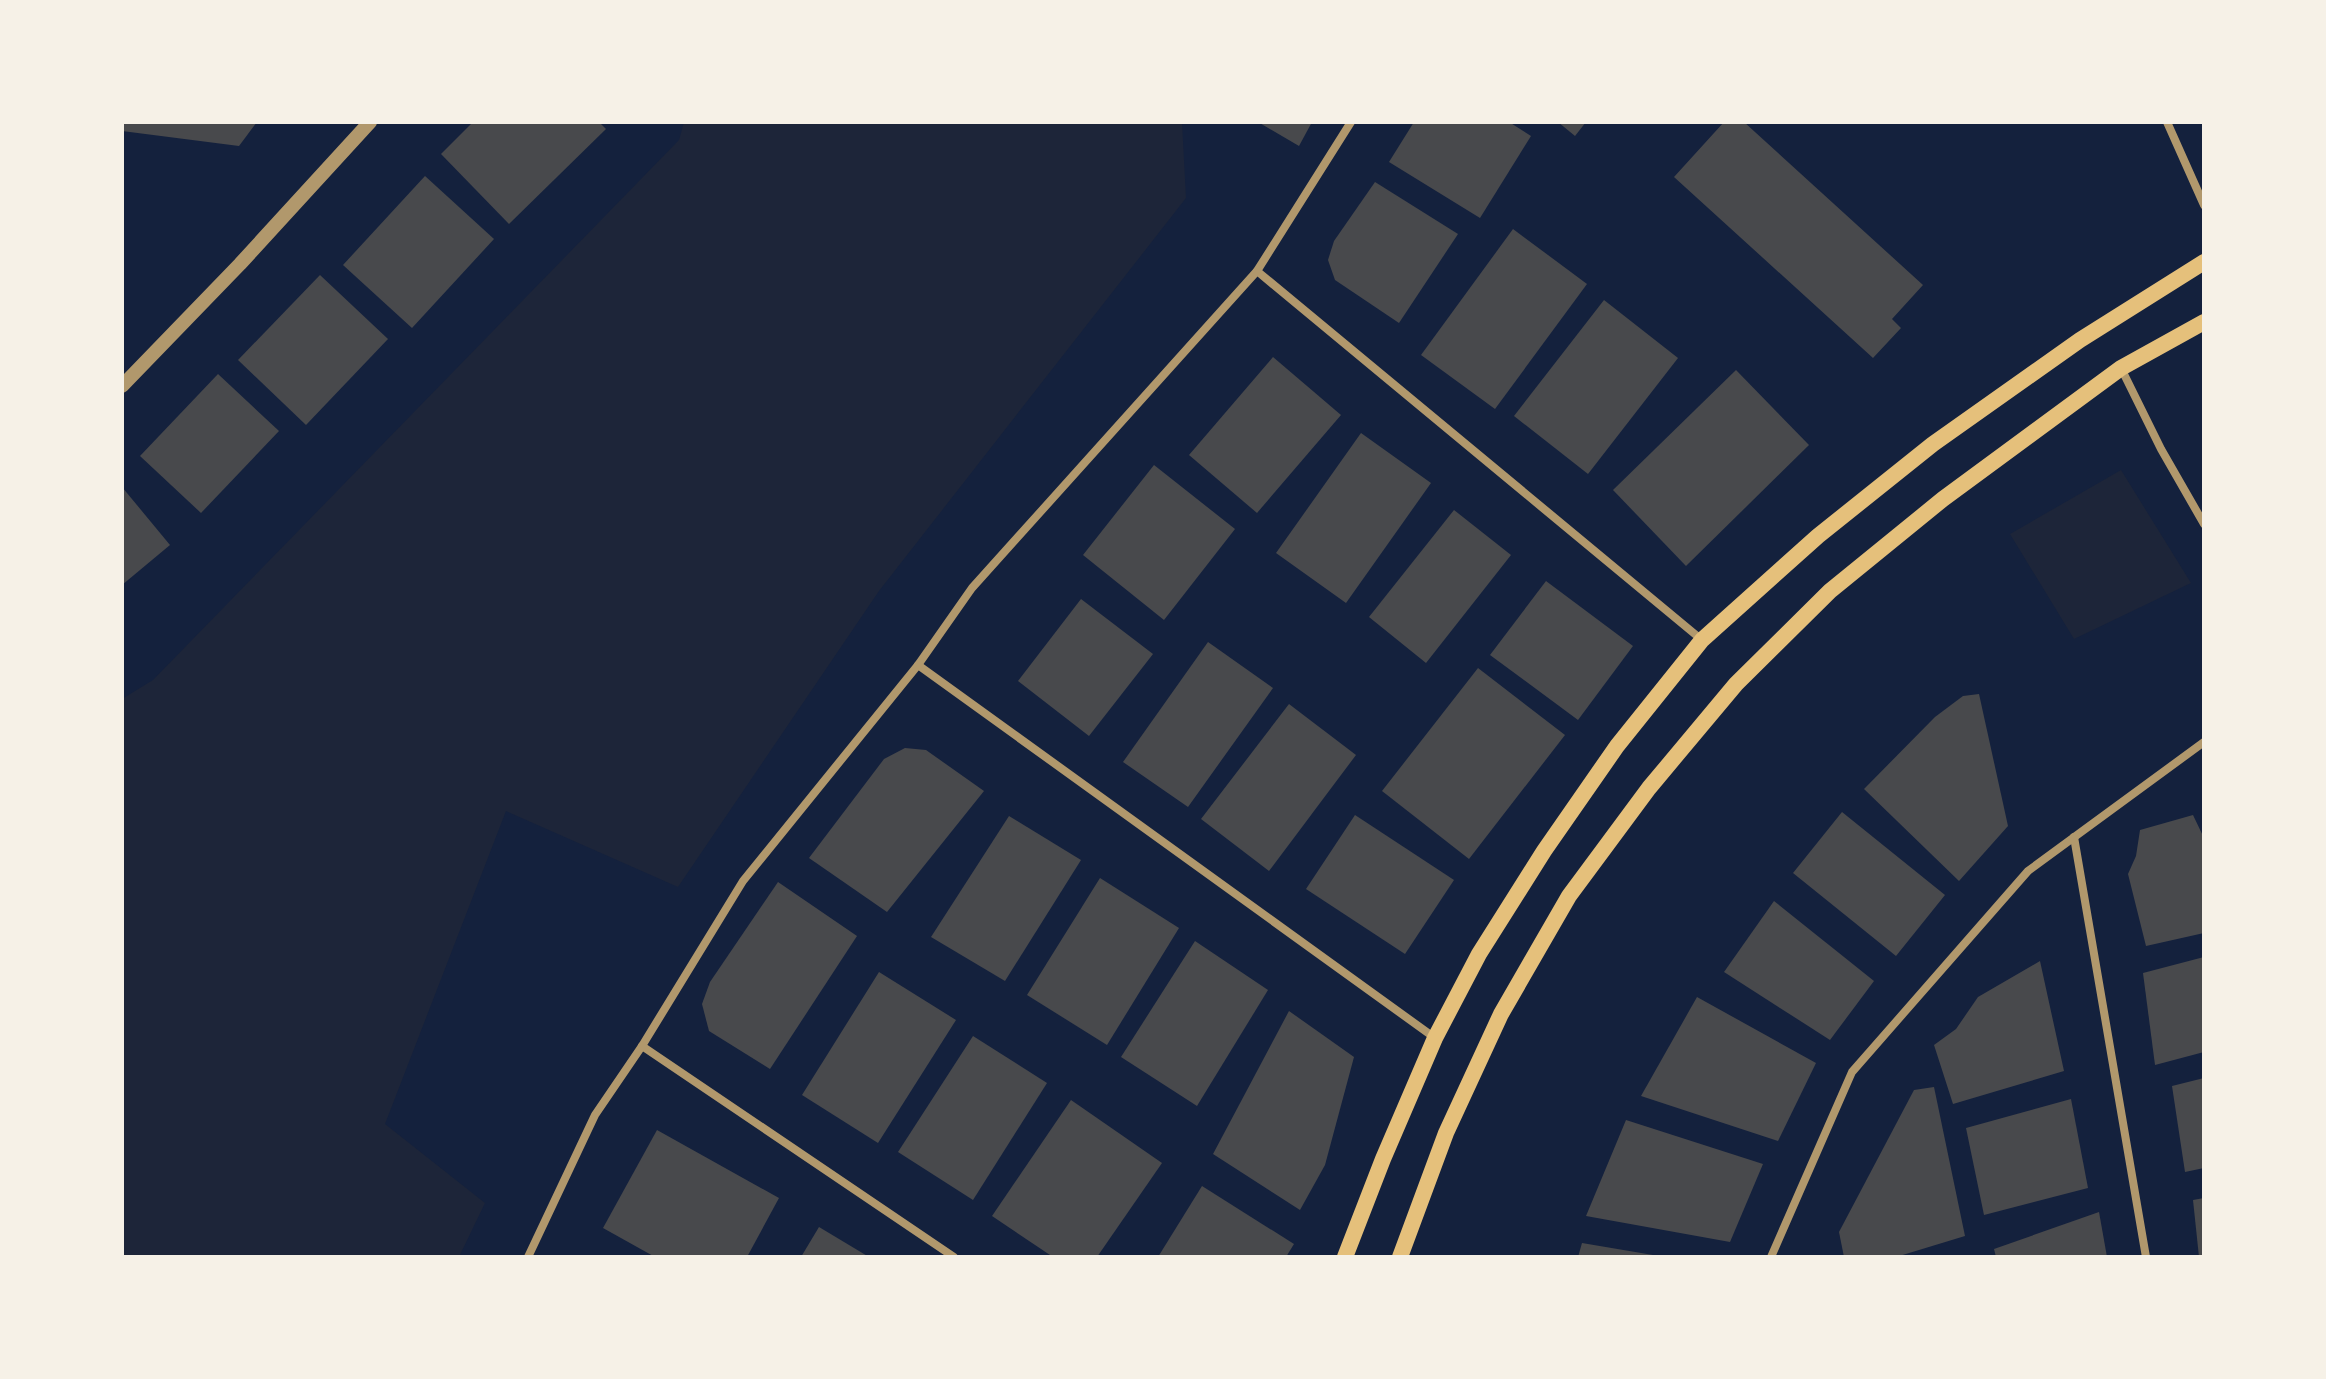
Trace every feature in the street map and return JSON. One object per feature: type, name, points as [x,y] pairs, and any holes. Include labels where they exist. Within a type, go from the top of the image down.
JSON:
[{"type":"main road","points":[[1345,1257],[1435,1038],[1479,954],[1544,851],[1617,746],[1702,640],[1818,536],[1933,444],[2080,340],[2204,262]]},
{"type":"main road","points":[[1400,1257],[1446,1133],[1501,1014],[1569,896],[1649,788],[1736,684],[1830,591],[1943,499],[2121,368],[2204,322]]},
{"type":"street","points":[[122,386],[240,264],[370,122]]},
{"type":"street","points":[[528,1257],[595,1115],[642,1046],[743,881],[918,665],[972,588],[1257,271],[1351,122]]},
{"type":"street","points":[[2167,122],[2204,205]]},
{"type":"street","points":[[1257,271],[1702,640]]},
{"type":"street","points":[[2121,368],[2161,449],[2204,524]]},
{"type":"street","points":[[918,665],[1435,1038]]},
{"type":"street","points":[[1771,1257],[1852,1072],[2028,871],[2204,742]]},
{"type":"street","points":[[2074,837],[2146,1257]]},
{"type":"street","points":[[642,1046],[954,1257]]},
{"type":"shaded area","points":[[684,122],[1182,122],[1186,198],[879,591],[678,887],[506,811],[385,1124],[485,1203],[459,1257],[122,1257],[122,699],[153,680],[679,140]]},
{"type":"shaded area","points":[[2121,470],[2191,583],[2074,639],[2010,534]]},
{"type":"building","points":[[122,122],[257,122],[239,146],[122,131]]},
{"type":"building","points":[[473,122],[599,122],[606,129],[509,224],[441,154]]},
{"type":"building","points":[[1258,122],[1312,122],[1299,146]]},
{"type":"building","points":[[1414,122],[1509,122],[1531,136],[1480,218],[1389,162]]},
{"type":"building","points":[[1558,122],[1586,122],[1575,136]]},
{"type":"building","points":[[1724,122],[1744,122],[1923,285],[1892,319],[1901,328],[1873,358],[1674,177]]},
{"type":"building","points":[[425,176],[494,239],[412,328],[343,265]]},
{"type":"building","points":[[1375,182],[1458,234],[1399,323],[1335,280],[1328,260],[1334,241]]},
{"type":"building","points":[[1513,229],[1587,284],[1495,409],[1421,355]]},
{"type":"building","points":[[320,275],[388,339],[306,425],[238,360]]},
{"type":"building","points":[[1604,300],[1678,358],[1588,474],[1514,416]]},
{"type":"building","points":[[1273,357],[1341,415],[1257,513],[1189,455]]},
{"type":"building","points":[[1736,370],[1809,445],[1686,566],[1613,490]]},
{"type":"building","points":[[218,374],[279,431],[201,513],[140,456]]},
{"type":"building","points":[[1361,433],[1431,483],[1346,603],[1276,553]]},
{"type":"building","points":[[1154,465],[1235,529],[1164,620],[1083,555]]},
{"type":"building","points":[[122,487],[170,545],[122,585]]},
{"type":"building","points":[[1454,510],[1511,555],[1426,663],[1369,617]]},
{"type":"building","points":[[1546,581],[1633,646],[1578,720],[1490,655]]},
{"type":"building","points":[[1081,599],[1153,654],[1089,736],[1018,681]]},
{"type":"building","points":[[1208,642],[1273,688],[1188,807],[1123,762]]},
{"type":"building","points":[[1478,668],[1565,735],[1469,859],[1382,791]]},
{"type":"building","points":[[1979,694],[2008,826],[1959,881],[1864,789],[1935,717],[1963,696]]},
{"type":"building","points":[[1289,704],[1356,755],[1269,871],[1201,819]]},
{"type":"building","points":[[905,748],[926,750],[984,791],[887,912],[809,858],[884,759]]},
{"type":"building","points":[[1842,812],[1945,895],[1896,956],[1793,873]]},
{"type":"building","points":[[1355,815],[1454,880],[1405,954],[1306,889]]},
{"type":"building","points":[[2193,815],[2204,838],[2204,933],[2146,946],[2128,874],[2136,856],[2140,830]]},
{"type":"building","points":[[1009,816],[1081,860],[1005,981],[931,937]]},
{"type":"building","points":[[1100,878],[1179,928],[1107,1045],[1027,995]]},
{"type":"building","points":[[778,882],[857,936],[770,1069],[709,1031],[702,1004],[710,982]]},
{"type":"building","points":[[1774,901],[1874,981],[1830,1040],[1724,972]]},
{"type":"building","points":[[1195,941],[1268,990],[1197,1106],[1121,1057]]},
{"type":"building","points":[[2204,957],[2204,1052],[2155,1065],[2143,973]]},
{"type":"building","points":[[2040,961],[2064,1071],[1953,1104],[1934,1045],[1956,1029],[1978,997]]},
{"type":"building","points":[[879,972],[956,1020],[878,1143],[802,1095]]},
{"type":"building","points":[[1697,997],[1816,1063],[1778,1141],[1641,1096]]},
{"type":"building","points":[[1289,1011],[1354,1057],[1325,1165],[1300,1210],[1213,1154]]},
{"type":"building","points":[[973,1036],[1047,1083],[973,1200],[898,1152]]},
{"type":"building","points":[[2204,1078],[2204,1168],[2185,1172],[2172,1086]]},
{"type":"building","points":[[1934,1087],[1965,1236],[1896,1257],[1844,1257],[1839,1232],[1914,1090]]},
{"type":"building","points":[[2071,1099],[2088,1188],[1984,1215],[1966,1128]]},
{"type":"building","points":[[1071,1100],[1162,1163],[1097,1257],[1053,1257],[992,1216]]},
{"type":"building","points":[[1626,1120],[1763,1164],[1730,1242],[1586,1216]]},
{"type":"building","points":[[657,1130],[779,1198],[747,1257],[655,1257],[603,1228]]},
{"type":"building","points":[[1202,1186],[1294,1244],[1286,1257],[1158,1257]]},
{"type":"building","points":[[2204,1198],[2204,1257],[2199,1257],[2193,1200]]},
{"type":"building","points":[[2099,1212],[2107,1257],[1996,1257],[1994,1249]]},
{"type":"building","points":[[819,1227],[869,1257],[801,1257]]},
{"type":"building","points":[[1582,1243],[1653,1255],[1653,1257],[1578,1257]]}]
